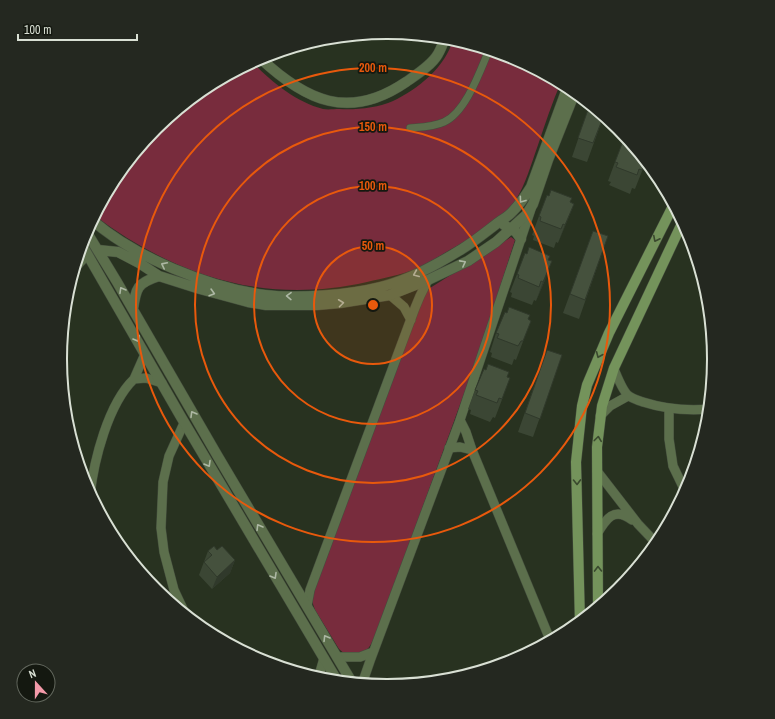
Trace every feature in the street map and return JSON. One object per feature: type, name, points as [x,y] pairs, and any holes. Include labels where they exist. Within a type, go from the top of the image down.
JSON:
[{"type":"main road","points":[[580,616],[576,462],[582,406],[587,385],[609,333],[671,210]]},
{"type":"main road","points":[[598,601],[597,446],[602,406],[614,369],[680,228]]},
{"type":"street","points":[[266,63],[297,88],[314,97],[327,101],[358,103],[372,100],[390,93],[420,72],[437,56],[442,44]]},
{"type":"street","points":[[410,128],[431,126],[450,118],[463,105],[487,55]]},
{"type":"street","points":[[97,224],[108,234],[168,267],[225,287],[266,295],[302,296],[334,294],[380,287],[397,282],[441,262],[468,245],[512,212],[523,200],[531,187],[566,93]]},
{"type":"street","points":[[364,679],[460,420],[548,160],[573,98]]},
{"type":"street","points":[[98,250],[118,252],[159,276],[248,302],[311,305],[340,303],[390,295],[428,280],[468,261],[496,242],[526,215],[533,204]]},
{"type":"street","points":[[499,222],[516,232],[521,240]]},
{"type":"street","points":[[91,238],[349,677]]},
{"type":"street","points":[[83,258],[87,254],[184,423],[334,675]]},
{"type":"street","points":[[133,309],[136,291],[142,283],[159,276]]},
{"type":"street","points":[[307,606],[310,590],[420,296],[428,280]]},
{"type":"street","points":[[390,295],[404,307],[411,320]]},
{"type":"street","points":[[91,483],[107,426],[115,404],[134,379],[145,354]]},
{"type":"street","points":[[614,369],[628,396],[658,407],[669,409],[693,411],[704,410]]},
{"type":"street","points":[[134,379],[146,378],[162,383]]},
{"type":"street","points":[[600,416],[610,406],[628,396]]},
{"type":"street","points":[[669,409],[669,439],[674,466],[683,485]]},
{"type":"street","points":[[460,420],[549,637]]},
{"type":"street","points":[[181,604],[174,590],[164,552],[161,528],[163,482],[169,456],[184,423]]},
{"type":"street","points":[[449,448],[460,447],[472,450]]},
{"type":"street","points":[[597,471],[638,524],[653,540]]},
{"type":"street","points":[[597,534],[604,521],[610,516],[620,513],[638,524]]},
{"type":"street","points":[[337,658],[360,657],[373,652]]},
{"type":"street","points":[[320,673],[324,658]]},
{"type":"shaded area","points":[[451,45],[491,56],[529,72],[559,88],[528,174],[515,201],[502,215],[484,229],[420,267],[367,282],[329,288],[293,290],[258,287],[224,280],[190,270],[158,255],[126,237],[100,219],[110,199],[133,164],[161,133],[192,105],[227,82],[246,72],[257,67],[268,77],[303,102],[323,109],[366,108],[393,101],[412,90],[438,68]]},
{"type":"shaded area","points":[[511,237],[515,240],[480,350],[377,632],[366,650],[359,653],[346,655],[339,649],[315,610],[312,601],[312,591],[422,296],[430,288]]},
{"type":"building","points":[[588,109],[602,121],[593,143],[578,138]]},
{"type":"building","points":[[623,142],[644,166],[642,170],[639,169],[637,175],[616,167],[618,163],[615,162]]},
{"type":"building","points":[[551,190],[572,198],[570,202],[574,204],[565,225],[563,224],[561,229],[540,221],[541,217],[539,216],[547,195],[549,196]]},
{"type":"building","points":[[593,231],[608,236],[585,300],[570,294]]},
{"type":"building","points":[[529,247],[550,256],[548,260],[552,261],[543,282],[541,281],[539,287],[518,278],[519,275],[517,274],[525,253],[527,254]]},
{"type":"building","points":[[509,307],[530,315],[528,319],[531,321],[523,341],[521,341],[518,346],[497,338],[499,334],[496,333],[505,312],[507,313]]},
{"type":"building","points":[[547,350],[562,355],[540,419],[525,413]]},
{"type":"building","points":[[488,364],[509,372],[507,377],[510,378],[502,399],[499,398],[497,403],[476,395],[478,391],[475,390],[484,369],[486,370]]},
{"type":"building","points":[[214,546],[217,550],[222,546],[235,560],[217,577],[204,562],[212,555],[208,551]]}]
